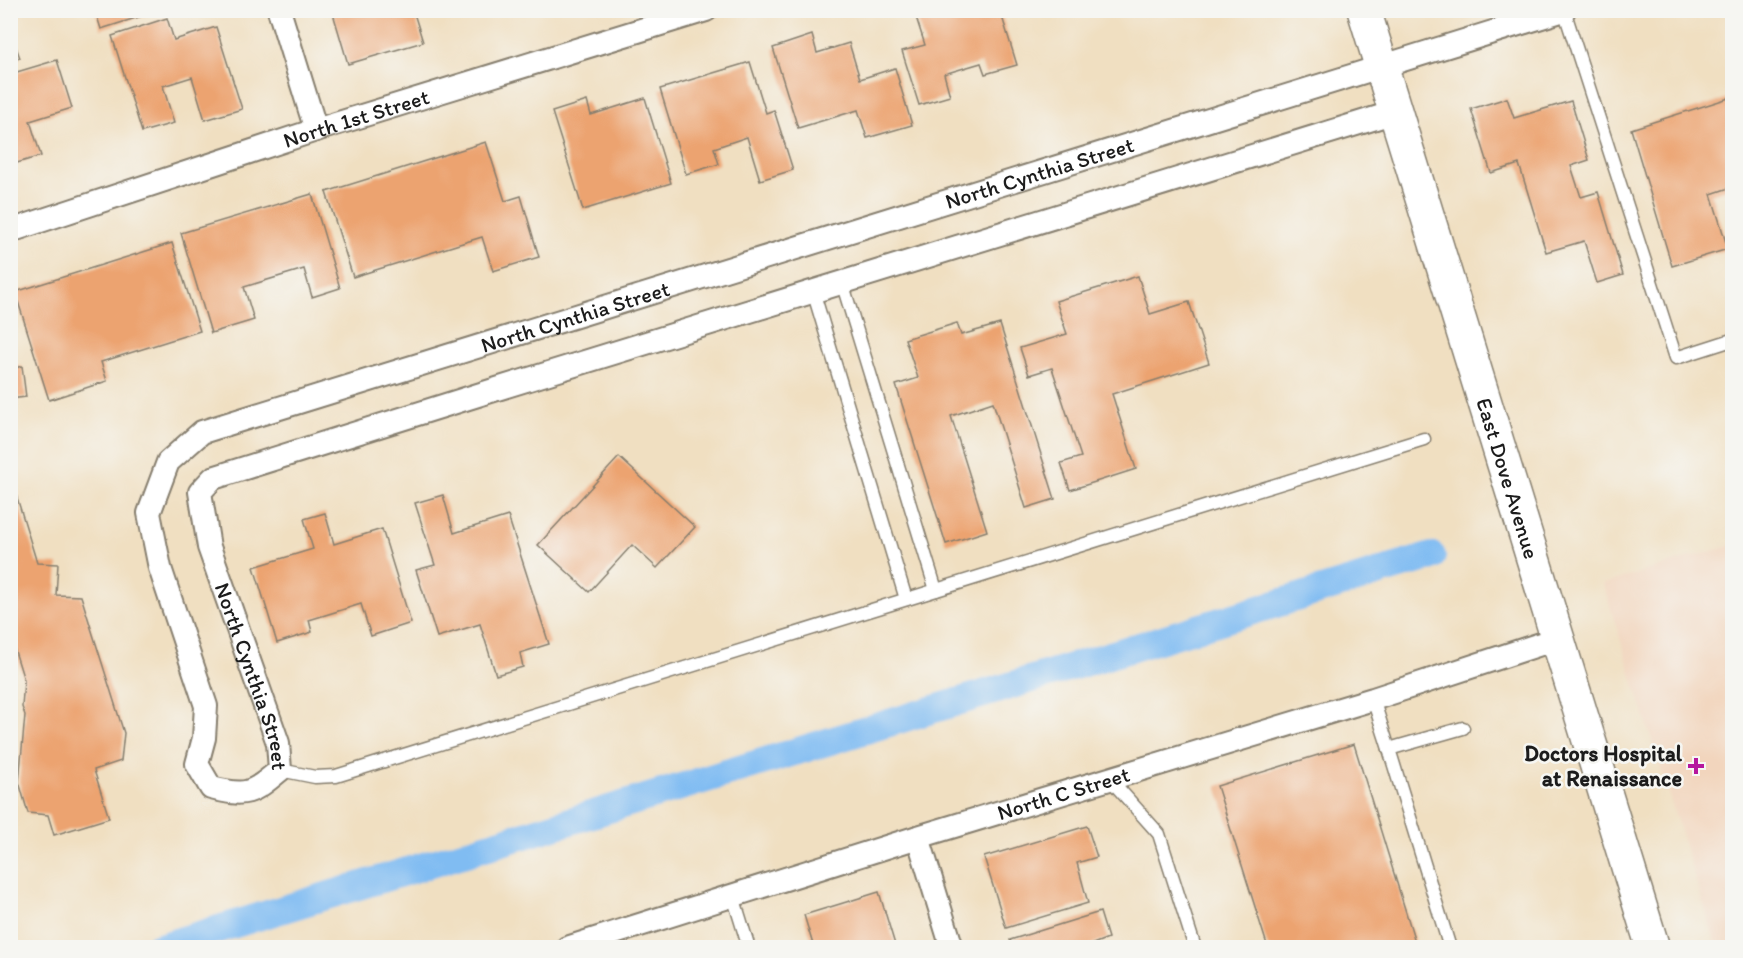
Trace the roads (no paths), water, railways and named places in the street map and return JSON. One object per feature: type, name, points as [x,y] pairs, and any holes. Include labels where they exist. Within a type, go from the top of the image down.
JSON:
[{"type":"main road","name":"East Dove Avenue","points":[[1364,10],[1653,948]]},
{"type":"street","points":[[279,10],[316,130]]},
{"type":"street","name":"North 1st Street","points":[[10,231],[316,130],[677,15],[705,10]]},
{"type":"street","name":"North Cynthia Street","points":[[1395,112],[213,478],[200,492],[209,547],[278,743],[280,770],[256,790],[235,794],[210,788],[197,764],[204,738],[206,706],[160,568],[149,513],[168,462],[202,432],[1564,10]]},
{"type":"street","name":"North C Street","points":[[567,948],[918,837],[1373,699],[1559,638]]},
{"type":"street","points":[[918,837],[952,948]]},
{"type":"lane","points":[[1564,10],[1676,358],[1732,340]]},
{"type":"lane","points":[[842,282],[936,590]]},
{"type":"lane","points":[[813,291],[906,599]]},
{"type":"lane","points":[[280,770],[315,777],[336,776],[1424,439]]},
{"type":"lane","points":[[1373,699],[1450,948]]},
{"type":"lane","points":[[1389,749],[1463,728]]},
{"type":"lane","points":[[1110,779],[1159,834],[1195,948]]},
{"type":"lane","points":[[733,896],[749,948]]},
{"type":"waterway","points":[[157,948],[1432,556]]},
{"type":"place","name":"Doctors Hospital at Renaissance","points":[[1696,766]]}]
